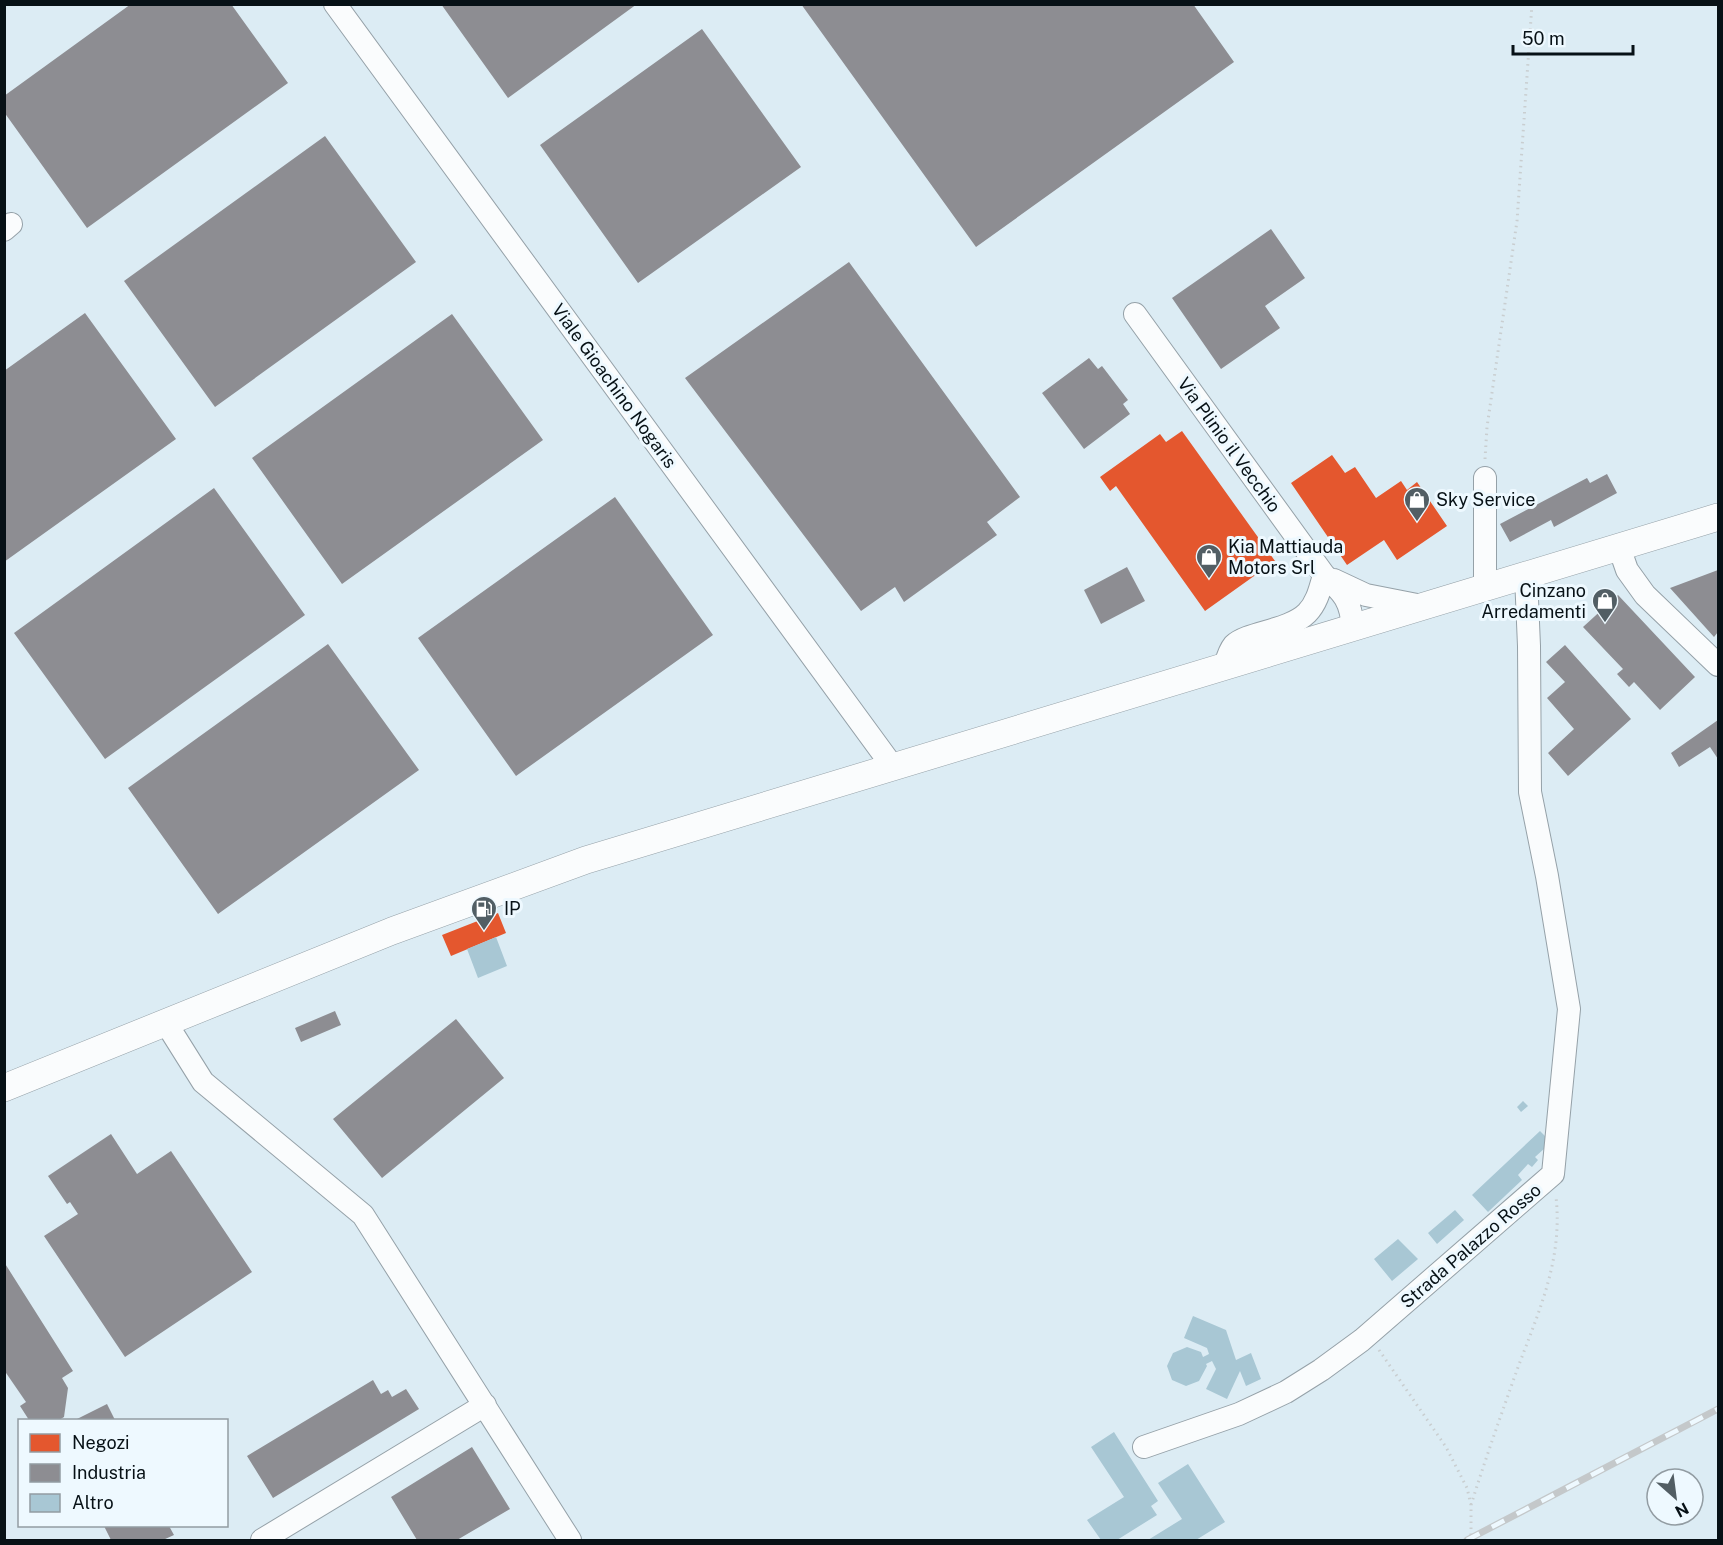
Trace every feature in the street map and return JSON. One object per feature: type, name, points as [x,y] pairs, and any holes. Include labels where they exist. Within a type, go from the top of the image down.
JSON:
[{"type":"main road","points":[[4,1088],[392,931],[586,860],[1719,517]]},
{"type":"street","name":"Viale Gioachino Nogaris","points":[[335,4],[893,767]]},
{"type":"street","name":"Via Plinio il Vecchio","points":[[1135,314],[1324,575],[1346,597],[1352,613],[1353,628]]},
{"type":"street","points":[[1485,478],[1485,589]]},
{"type":"street","points":[[1619,547],[1627,570],[1645,595],[1719,665]]},
{"type":"street","points":[[1225,666],[1231,649],[1240,641],[1275,630],[1306,614],[1318,595],[1324,575]]},
{"type":"street","name":"Via Plinio il Vecchio","points":[[1324,575],[1366,595],[1423,606]]},
{"type":"street","name":"Strada Palazzo Rosso","points":[[1144,1447],[1239,1414],[1286,1392],[1321,1370],[1362,1340],[1553,1174],[1569,1010],[1547,876],[1530,792],[1526,576]]},
{"type":"street","points":[[166,1023],[203,1082],[363,1215],[570,1540]]},
{"type":"street","points":[[262,1540],[485,1405]]},
{"type":"path","points":[[1485,478],[1487,427],[1517,221],[1532,4]]},
{"type":"path","points":[[1471,1505],[1489,1447],[1550,1282],[1556,1254],[1557,1204],[1553,1174]]},
{"type":"path","points":[[1362,1340],[1381,1351],[1446,1447],[1467,1488],[1471,1505],[1471,1540]]},
{"type":"building: Negozi","points":[[1182,431],[1275,561],[1205,611],[1116,486],[1110,491],[1100,477],[1160,434],[1166,442]]},
{"type":"building: Negozi","points":[[1332,455],[1345,473],[1355,467],[1376,498],[1401,481],[1407,490],[1417,482],[1447,526],[1397,560],[1384,540],[1347,565],[1291,483]]},
{"type":"building: Negozi","points":[[498,913],[506,933],[451,956],[442,935]]},
{"type":"building: Industria","points":[[131,4],[231,4],[288,83],[87,228],[4,112],[4,96]]},
{"type":"building: Industria","points":[[441,4],[637,4],[508,98]]},
{"type":"building: Industria","points":[[801,4],[1193,4],[1234,62],[976,247]]},
{"type":"building: Industria","points":[[702,29],[801,167],[638,283],[540,145]]},
{"type":"building: Industria","points":[[325,136],[416,262],[215,407],[124,281]]},
{"type":"building: Industria","points":[[1271,229],[1305,278],[1265,306],[1280,328],[1221,369],[1172,298]]},
{"type":"building: Industria","points":[[849,262],[1020,497],[987,522],[997,535],[904,602],[895,587],[861,611],[685,378]]},
{"type":"building: Industria","points":[[85,313],[176,439],[4,562],[4,371]]},
{"type":"building: Industria","points":[[452,314],[543,440],[342,584],[252,458]]},
{"type":"building: Industria","points":[[1089,358],[1098,369],[1102,366],[1128,400],[1123,404],[1130,414],[1084,449],[1042,393]]},
{"type":"building: Industria","points":[[1607,474],[1617,493],[1554,527],[1551,520],[1510,542],[1500,524],[1587,478],[1590,483]]},
{"type":"building: Industria","points":[[214,488],[305,615],[105,759],[14,633]]},
{"type":"building: Industria","points":[[615,497],[713,635],[516,776],[418,638]]},
{"type":"building: Industria","points":[[1127,567],[1145,601],[1101,624],[1084,590]]},
{"type":"building: Industria","points":[[1718,570],[1718,632],[1714,637],[1670,588]]},
{"type":"building: Industria","points":[[1618,595],[1695,677],[1660,710],[1634,682],[1629,687],[1617,674],[1623,669],[1583,627]]},
{"type":"building: Industria","points":[[328,644],[419,770],[218,914],[128,788]]},
{"type":"building: Industria","points":[[1565,645],[1631,719],[1568,776],[1548,753],[1574,729],[1547,698],[1565,682],[1546,662]]},
{"type":"building: Industria","points":[[1718,720],[1718,759],[1710,747],[1679,767],[1671,753]]},
{"type":"building: Industria","points":[[335,1011],[341,1025],[301,1042],[295,1028]]},
{"type":"building: Industria","points":[[456,1019],[504,1078],[382,1178],[333,1119]]},
{"type":"building: Industria","points":[[111,1134],[137,1174],[171,1151],[252,1272],[125,1357],[44,1236],[78,1214],[70,1202],[67,1204],[48,1176]]},
{"type":"building: Industria","points":[[4,1262],[73,1371],[62,1378],[68,1388],[64,1417],[61,1419],[28,1419],[20,1406],[26,1402],[4,1370]]},
{"type":"building: Industria","points":[[373,1380],[381,1394],[388,1390],[392,1397],[406,1389],[419,1409],[273,1498],[247,1456]]},
{"type":"building: Industria","points":[[107,1404],[114,1419],[77,1419]]},
{"type":"building: Industria","points":[[472,1447],[510,1509],[457,1540],[417,1540],[391,1497]]},
{"type":"building: Industria","points":[[104,1527],[170,1527],[174,1535],[163,1540],[111,1540]]},
{"type":"building: Altro","points":[[496,937],[507,966],[478,978],[467,949]]},
{"type":"building: Altro","points":[[1523,1101],[1528,1106],[1521,1112],[1517,1107]]},
{"type":"building: Altro","points":[[1540,1131],[1546,1137],[1545,1148],[1535,1157],[1538,1160],[1532,1167],[1528,1164],[1518,1175],[1522,1180],[1488,1212],[1472,1195]]},
{"type":"building: Altro","points":[[1455,1210],[1464,1220],[1437,1244],[1428,1233]]},
{"type":"building: Altro","points":[[1398,1239],[1418,1259],[1392,1281],[1374,1259]]},
{"type":"building: Altro","points":[[1193,1316],[1226,1330],[1236,1360],[1251,1353],[1261,1379],[1246,1386],[1240,1371],[1227,1399],[1206,1389],[1216,1369],[1212,1361],[1206,1364],[1199,1381],[1186,1386],[1172,1380],[1167,1366],[1173,1353],[1187,1347],[1201,1352],[1203,1357],[1209,1354],[1207,1348],[1184,1338]]},
{"type":"building: Altro","points":[[1114,1432],[1158,1501],[1151,1506],[1157,1515],[1117,1540],[1101,1540],[1087,1520],[1124,1497],[1091,1447]]},
{"type":"building: Altro","points":[[1188,1464],[1225,1522],[1196,1540],[1148,1540],[1182,1519],[1158,1483]]},
{"type":"railway","points":[[1467,1540],[1718,1409]]},
{"type":"place","name":"Sky Service","points":[[1417,523]]},
{"type":"place","name":"Kia Mattiauda Motors Srl","points":[[1209,580]]},
{"type":"place","name":"Cinzano Arredamenti","points":[[1605,624]]},
{"type":"place","name":"IP","points":[[484,932]]}]
